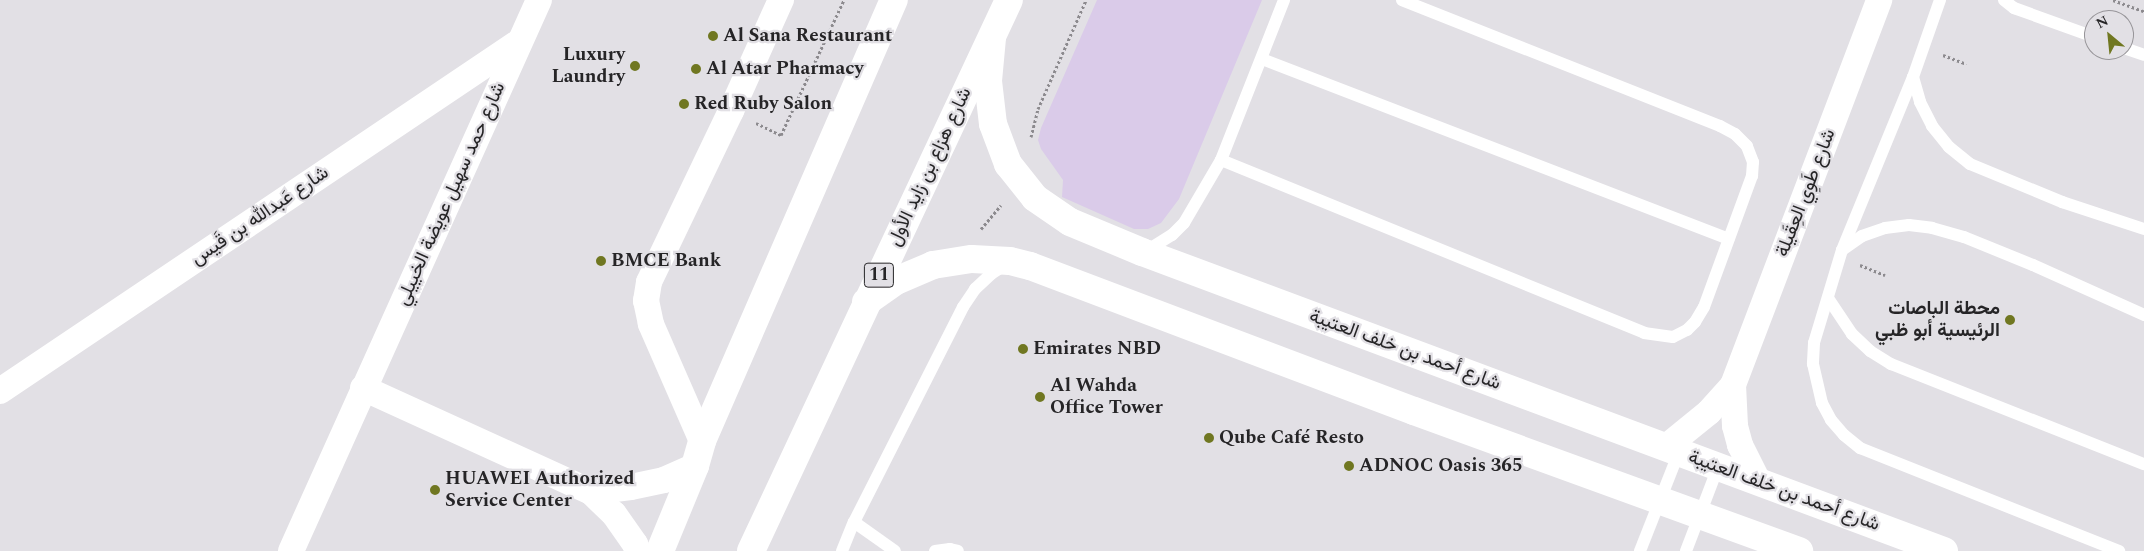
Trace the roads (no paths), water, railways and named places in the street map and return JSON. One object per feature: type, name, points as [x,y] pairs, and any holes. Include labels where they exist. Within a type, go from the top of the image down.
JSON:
[{"type":"street","name":"شارع حمد سهيل عويضة الخييلي","points":[[291,551],[539,0]]},
{"type":"street","points":[[698,454],[651,324],[646,301],[649,282],[731,111],[781,0]]},
{"type":"street","points":[[660,551],[698,454],[894,0]]},
{"type":"street","name":"شارع هزاع بن زايد الأول","points":[[754,549],[866,302],[1009,0]]},
{"type":"street","name":"شارع طَوِي العِقَيلة","points":[[1758,481],[1748,464],[1739,439],[1733,406],[1733,385],[1879,0]]},
{"type":"street","name":"شارع أحمد بن خلف العتيبة","points":[[992,36],[988,81],[992,124],[1008,164],[1035,198],[1070,222],[1142,252],[1944,551]]},
{"type":"street","name":"شارع عَبدالله بن قَيس","points":[[0,391],[519,42]]},
{"type":"street","points":[[866,302],[898,280],[933,265],[972,259],[1010,261],[1043,271],[1414,411],[1799,551]]},
{"type":"street","name":"شارع طَوِي العِقَيلة","points":[[1673,449],[1733,385]]},
{"type":"street","points":[[363,388],[590,492],[614,514],[638,551]]},
{"type":"street","points":[[590,492],[631,487],[664,480],[698,454]]},
{"type":"lane","points":[[1142,252],[1172,235],[1184,223],[1221,160],[1284,0]]},
{"type":"lane","points":[[1221,160],[1644,333],[1673,337],[1687,330],[1696,322],[1704,307],[1752,176],[1753,162],[1747,146],[1735,134],[1402,0]]},
{"type":"lane","points":[[1940,0],[1913,77],[1842,250],[1814,343],[1813,364],[1822,403],[1831,420],[1844,435],[1860,448],[2119,551]]},
{"type":"lane","points":[[2004,0],[2014,8],[2084,33]]},
{"type":"lane","points":[[1262,59],[1729,238]]},
{"type":"lane","points":[[1913,77],[1920,102],[1932,126],[1949,147],[1970,164],[2062,202],[2144,229]]},
{"type":"lane","points":[[1842,250],[1862,236],[1885,228],[1909,225],[1932,228],[1964,237],[2033,265],[2144,315]]},
{"type":"lane","points":[[842,551],[854,522],[962,307],[991,274],[1010,261]]},
{"type":"lane","points":[[1828,298],[1852,334],[1870,351],[1891,364],[2144,464]]},
{"type":"lane","points":[[1640,551],[1661,500],[1673,449]]},
{"type":"lane","points":[[1686,551],[1718,467]]},
{"type":"lane","points":[[854,522],[895,551]]},
{"type":"lane","points":[[935,551],[950,549],[958,551]]},
{"type":"place","name":"Al Sana Restaurant","points":[[713,36]]},
{"type":"place","name":"Luxury Laundry","points":[[635,66]]},
{"type":"place","name":"Al Atar Pharmacy","points":[[696,69]]},
{"type":"place","name":"Red Ruby Salon","points":[[684,104]]},
{"type":"place","name":"BMCE Bank","points":[[601,261]]},
{"type":"place","name":"محطة الباصات الرئيسية أبو ظبي","points":[[2010,320]]},
{"type":"place","name":"Emirates NBD","points":[[1023,349]]},
{"type":"place","name":"Al Wahda Office Tower","points":[[1040,397]]},
{"type":"place","name":"Qube Café Resto","points":[[1209,438]]},
{"type":"place","name":"ADNOC Oasis 365","points":[[1349,466]]},
{"type":"place","name":"HUAWEI Authorized Service Center","points":[[435,490]]}]
